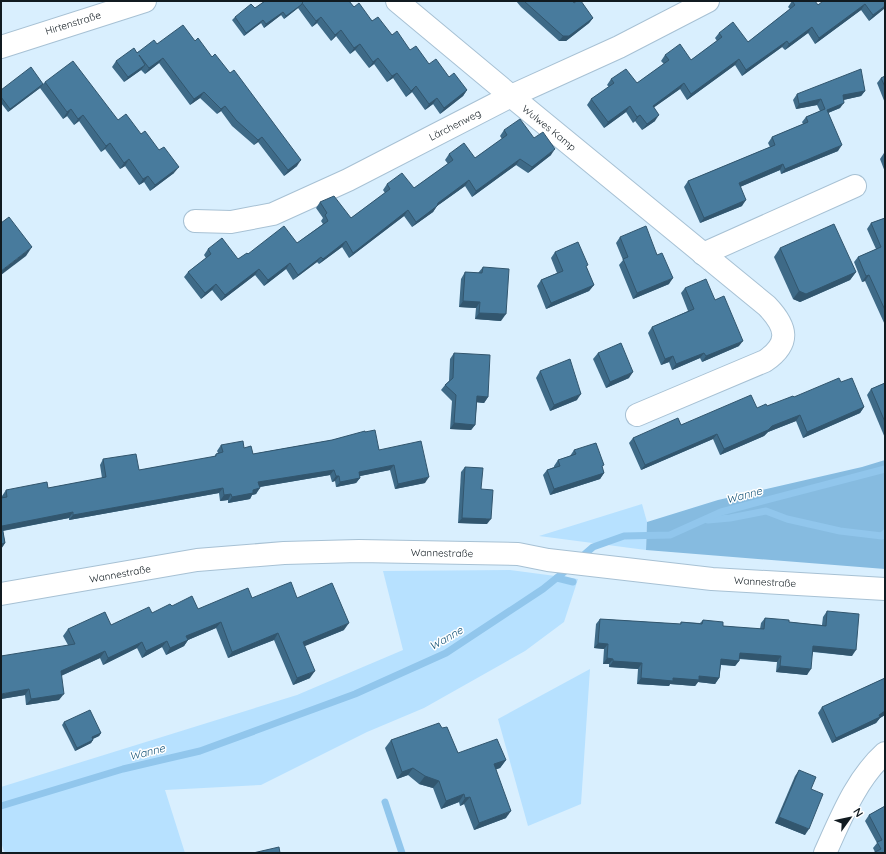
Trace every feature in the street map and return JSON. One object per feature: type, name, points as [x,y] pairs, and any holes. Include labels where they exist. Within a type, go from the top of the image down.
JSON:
[{"type":"street","name":"Hirtenstraße","points":[[1,47],[145,1]]},
{"type":"street","name":"Wulwes Kamp","points":[[398,1],[511,96],[768,306],[776,315],[784,333],[780,346],[772,356],[765,361],[637,414]]},
{"type":"street","name":"Lärchenweg","points":[[195,221],[230,222],[273,214],[348,180],[511,96],[619,47],[708,1]]},
{"type":"street","points":[[703,254],[854,186]]},
{"type":"street","name":"Wannestraße","points":[[1,594],[197,560],[284,553],[358,551],[518,554],[548,560],[712,579],[885,589]]},
{"type":"street","points":[[825,853],[855,791],[870,768],[883,759]]},
{"type":"shaded area","points":[[885,460],[885,569],[646,550],[647,522],[718,500],[862,467]]},
{"type":"shaded area","points":[[642,504],[647,522],[646,550],[539,536]]},
{"type":"shaded area","points":[[510,570],[578,579],[564,622],[525,651],[424,708],[367,732],[261,785],[165,790],[185,853],[5,853],[1,843],[1,787],[297,695],[403,650],[383,571]]},
{"type":"shaded area","points":[[590,669],[581,804],[528,826],[498,719]]},
{"type":"building","points":[[265,1],[304,1],[286,16],[283,12],[266,24],[263,20],[246,33],[235,17],[251,4],[255,8]]},
{"type":"building","points":[[304,1],[349,1],[354,7],[359,3],[372,21],[378,17],[392,35],[397,31],[410,50],[416,46],[429,64],[436,59],[449,77],[454,73],[467,90],[444,108],[437,98],[429,104],[416,86],[411,91],[397,73],[392,76],[378,58],[373,62],[360,44],[354,48],[341,30],[335,35],[321,17],[316,21],[302,3]]},
{"type":"building","points":[[524,1],[573,1],[574,3],[581,1],[593,18],[569,36],[563,36]]},
{"type":"building","points":[[792,1],[815,1],[818,5],[823,1],[885,1],[885,6],[873,15],[865,4],[819,38],[812,27],[789,44],[787,41],[746,70],[739,59],[691,94],[684,83],[653,106],[659,115],[647,124],[640,115],[637,117],[630,106],[608,122],[591,99],[614,83],[611,79],[626,69],[637,83],[669,60],[665,55],[680,44],[691,60],[722,37],[719,33],[733,22],[748,42],[795,5]]},
{"type":"building","points":[[183,25],[195,41],[198,38],[212,57],[215,54],[230,73],[234,70],[301,160],[288,170],[262,137],[258,140],[236,120],[225,106],[221,109],[204,92],[194,99],[163,58],[149,68],[139,55],[145,65],[128,77],[116,61],[134,48],[137,53],[154,40],[157,44]]},
{"type":"building","points":[[73,61],[118,120],[126,114],[141,134],[145,131],[159,150],[164,147],[179,167],[155,185],[148,176],[143,179],[129,159],[124,163],[110,143],[106,146],[83,115],[78,119],[71,109],[67,112],[45,82]]},
{"type":"building","points":[[31,67],[43,84],[10,109],[1,97],[1,90]]},
{"type":"building","points":[[861,69],[865,91],[843,95],[844,103],[827,110],[842,145],[785,169],[783,164],[739,183],[746,200],[704,218],[688,181],[775,145],[772,137],[808,122],[806,117],[825,109],[821,99],[799,104],[797,94]]},
{"type":"building","points":[[885,76],[885,87],[881,78]]},
{"type":"building","points":[[520,119],[534,138],[543,132],[555,149],[532,167],[520,159],[476,191],[469,180],[438,203],[437,206],[416,222],[408,210],[353,253],[346,241],[323,259],[321,257],[298,275],[290,263],[268,280],[259,269],[225,295],[216,284],[205,293],[188,272],[211,254],[208,249],[222,238],[238,259],[247,253],[248,254],[284,226],[297,243],[328,221],[325,215],[327,213],[320,202],[334,196],[351,218],[390,189],[387,184],[402,173],[414,188],[453,160],[449,154],[464,143],[475,158],[507,135],[504,130]]},
{"type":"building","points":[[9,217],[32,247],[1,271],[1,223]]},
{"type":"building","points":[[885,218],[885,310],[869,275],[866,276],[858,257],[881,247],[871,223]]},
{"type":"building","points":[[834,224],[856,272],[806,294],[799,291],[780,248]]},
{"type":"building","points":[[646,226],[657,255],[662,253],[673,278],[637,293],[623,259],[628,257],[620,237]]},
{"type":"building","points":[[578,242],[588,265],[586,266],[594,285],[551,303],[541,280],[563,271],[555,252]]},
{"type":"building","points":[[483,267],[509,269],[506,314],[479,313],[480,302],[463,301],[465,272],[482,273]]},
{"type":"building","points":[[706,279],[715,300],[724,296],[743,341],[706,356],[704,353],[676,364],[673,356],[665,359],[652,327],[694,309],[685,288]]},
{"type":"building","points":[[621,343],[633,372],[610,382],[598,353]]},
{"type":"building","points":[[454,353],[490,355],[488,397],[477,396],[475,425],[454,423],[456,395],[445,385],[453,378]]},
{"type":"building","points":[[570,359],[581,394],[554,405],[540,371]]},
{"type":"building","points":[[839,378],[841,382],[852,378],[864,407],[807,432],[800,415],[772,426],[768,430],[724,449],[717,434],[645,465],[633,438],[678,418],[681,425],[751,395],[757,408],[766,404],[767,406],[793,396],[794,397]]},
{"type":"building","points":[[885,383],[885,422],[871,389]]},
{"type":"building","points":[[375,430],[379,450],[421,441],[429,477],[398,484],[394,465],[359,472],[360,478],[340,482],[339,476],[336,476],[334,470],[258,482],[260,488],[253,490],[253,493],[232,497],[231,494],[224,495],[223,488],[73,515],[73,512],[2,526],[5,543],[1,544],[1,498],[7,497],[6,490],[47,482],[48,488],[106,477],[103,459],[136,454],[139,470],[216,456],[216,454],[223,452],[221,445],[243,441],[244,448],[251,446],[253,454],[332,440],[365,431]]},
{"type":"building","points":[[596,443],[604,465],[602,466],[604,473],[554,489],[547,470],[560,466],[558,460],[576,454],[574,450]]},
{"type":"building","points":[[465,467],[483,468],[481,489],[493,490],[491,519],[462,518]]},
{"type":"building","points":[[291,582],[297,598],[332,583],[349,623],[303,642],[315,671],[297,678],[278,633],[232,652],[221,622],[186,636],[188,640],[170,648],[167,641],[146,651],[142,642],[108,658],[105,651],[61,671],[64,694],[31,699],[29,689],[1,694],[1,656],[75,644],[68,629],[105,612],[111,625],[149,607],[152,613],[170,604],[172,606],[192,596],[198,609],[248,588],[252,598]]},
{"type":"building","points":[[827,611],[859,614],[856,650],[813,646],[811,669],[780,666],[781,656],[740,653],[739,661],[721,659],[719,678],[699,676],[699,680],[673,678],[673,681],[641,678],[642,663],[613,661],[613,659],[607,658],[608,644],[598,643],[600,619],[681,624],[681,622],[702,624],[703,620],[723,622],[723,626],[764,629],[765,618],[826,626]]},
{"type":"building","points":[[885,678],[885,711],[879,715],[880,717],[836,738],[822,707]]},
{"type":"building","points":[[90,710],[101,733],[92,737],[93,740],[77,748],[64,722]]},
{"type":"building","points":[[439,723],[442,728],[447,727],[458,753],[497,739],[506,760],[494,764],[511,811],[479,823],[470,797],[465,798],[464,794],[446,801],[439,781],[425,776],[413,768],[402,772],[391,740]]},
{"type":"building","points":[[799,770],[816,777],[811,789],[823,794],[809,829],[779,817]]},
{"type":"building","points":[[885,806],[885,853],[873,853],[881,849],[877,842],[882,840],[869,815]]},
{"type":"building","points":[[279,847],[280,853],[253,853]]},
{"type":"waterway","name":"Wanne","points":[[578,560],[593,547],[624,536],[670,535],[721,512],[885,469]]},
{"type":"waterway","points":[[708,520],[730,518],[766,511],[787,519],[840,531],[882,536],[885,533]]},
{"type":"waterway","name":"Wanne","points":[[1,806],[123,769],[200,751],[355,694],[446,653],[543,589],[569,568]]},
{"type":"waterway","points":[[557,578],[573,582]]},
{"type":"waterway","points":[[385,802],[402,853]]}]
